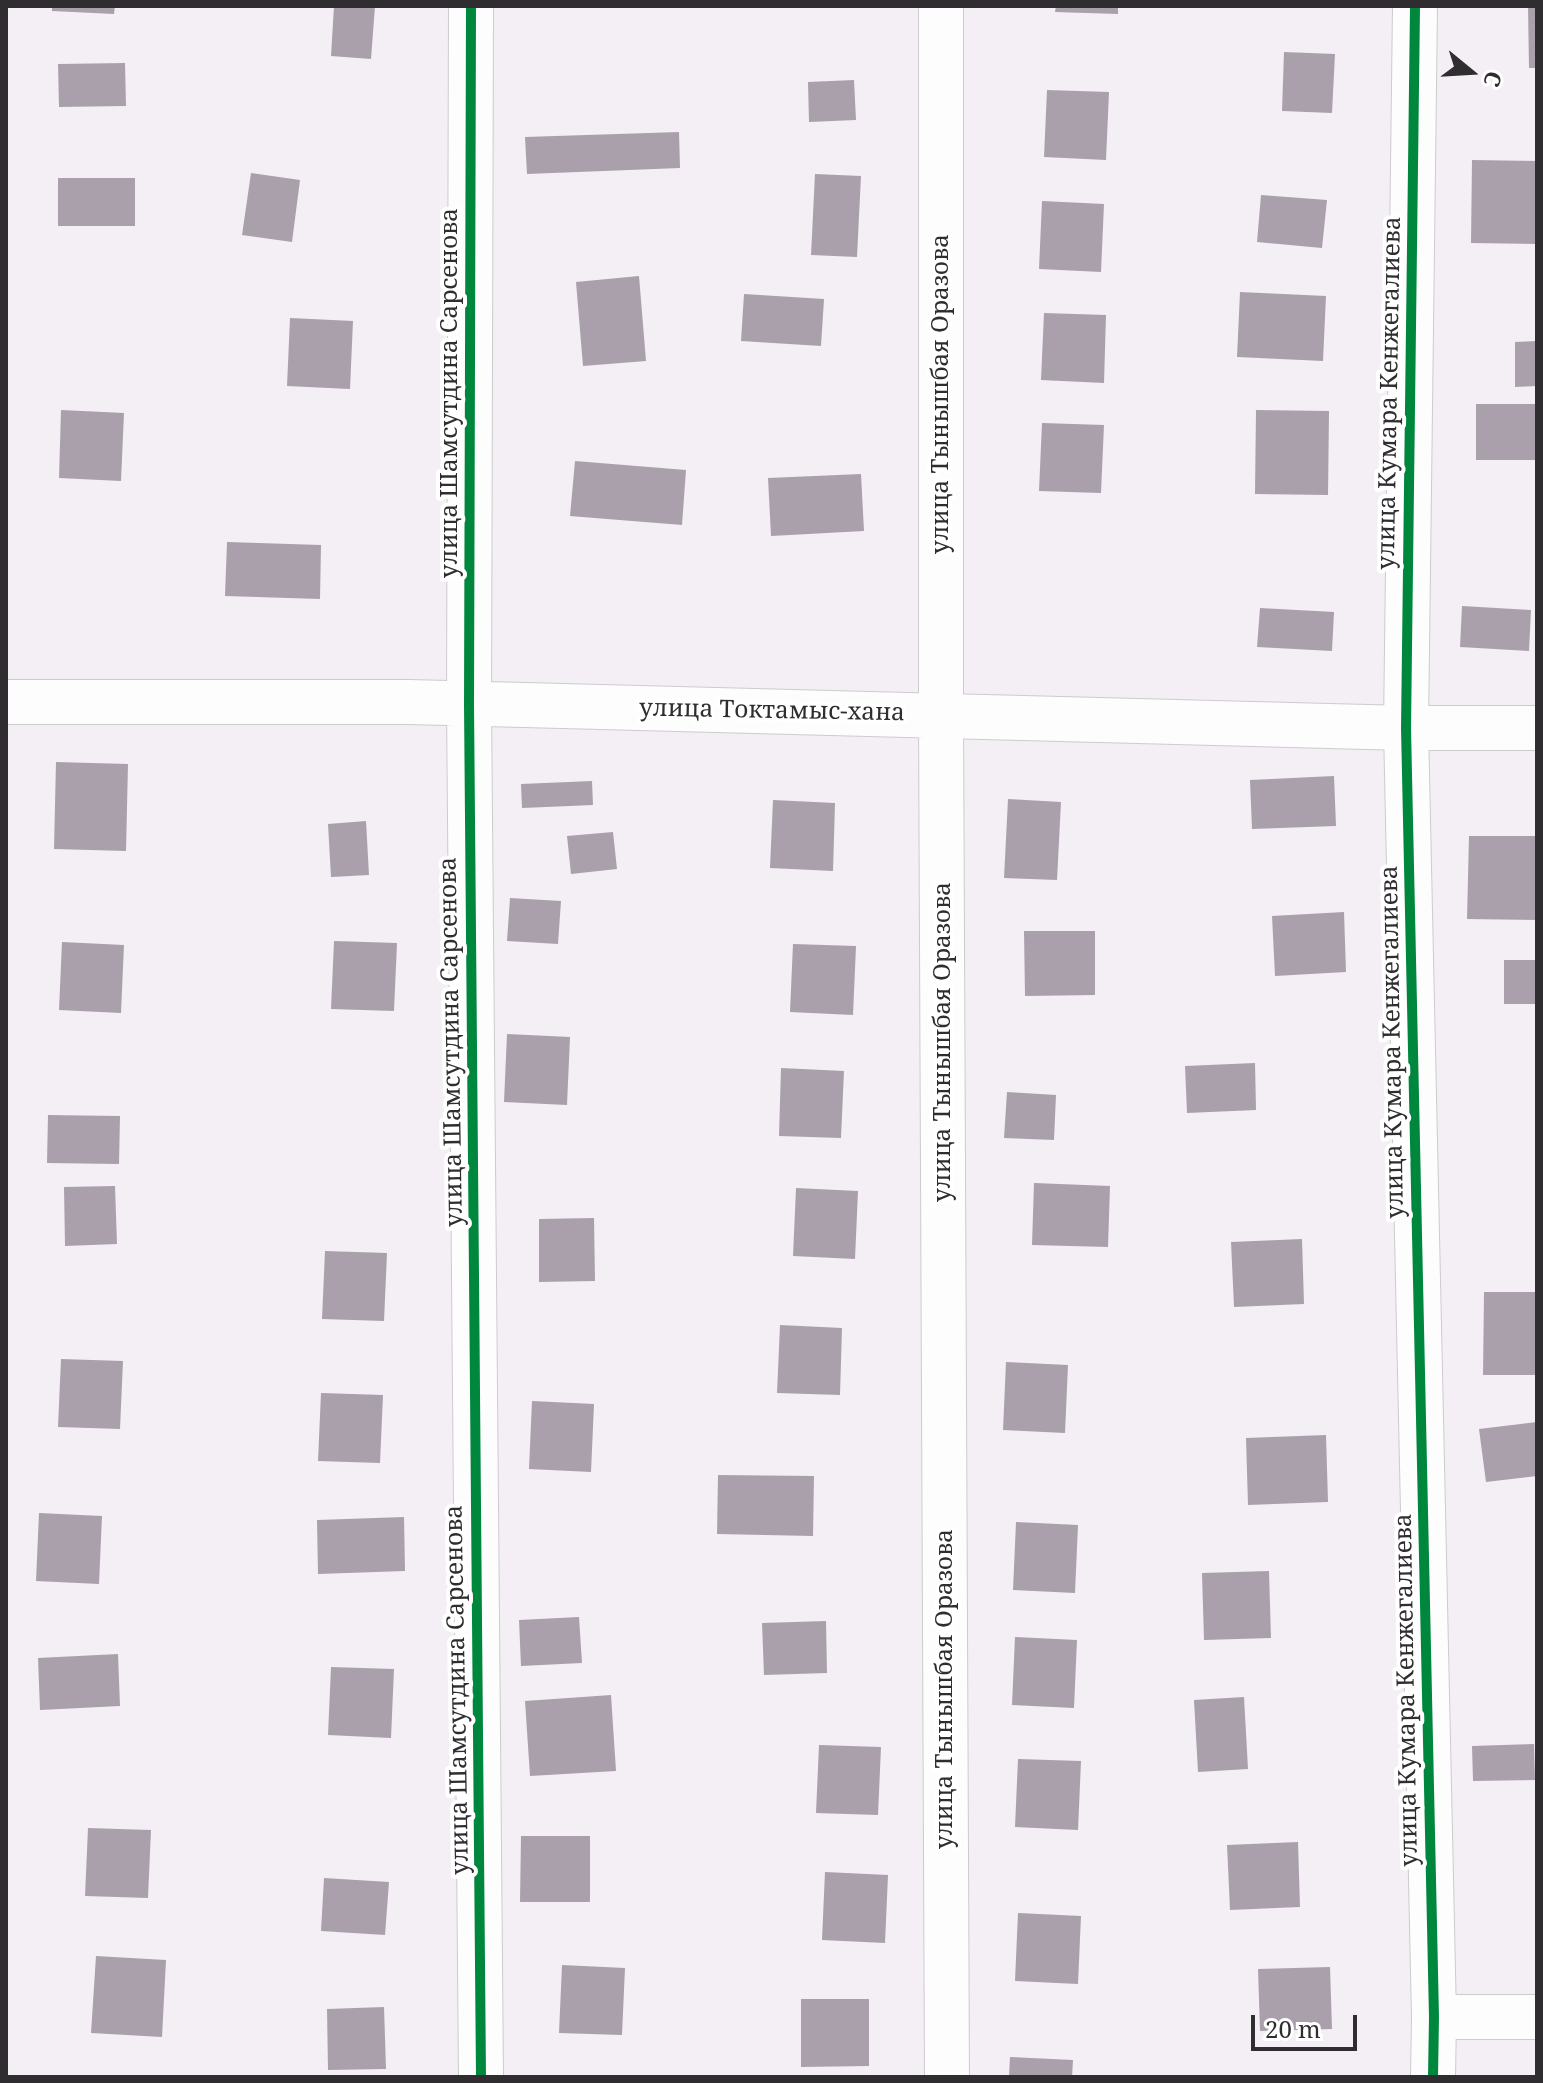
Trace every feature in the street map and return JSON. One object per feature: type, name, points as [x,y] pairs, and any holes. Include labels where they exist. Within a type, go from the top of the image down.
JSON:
[{"type":"street","name":"улица Шамсутдина Сарсенова","points":[[471,6],[469,704],[481,2077]]},
{"type":"street","name":"улица Тынышбая Оразова","points":[[941,6],[947,2077]]},
{"type":"street","name":"улица Кумара Кенжегалиева","points":[[1415,6],[1406,728],[1433,2077]]},
{"type":"street","name":"улица Токтамыс-хана","points":[[6,702],[469,704],[1406,728],[1537,728]]},
{"type":"street","points":[[1434,2017],[1537,2017]]},
{"type":"building","points":[[52,6],[115,6],[114,14],[52,11]]},
{"type":"building","points":[[334,6],[375,6],[371,59],[331,56]]},
{"type":"building","points":[[1056,6],[1118,6],[1118,14],[1055,12]]},
{"type":"building","points":[[1528,6],[1537,6],[1537,68],[1529,68]]},
{"type":"building","points":[[1284,52],[1335,54],[1332,113],[1282,111]]},
{"type":"building","points":[[125,63],[126,106],[59,107],[58,64]]},
{"type":"building","points":[[854,80],[856,120],[809,122],[808,82]]},
{"type":"building","points":[[1047,90],[1109,92],[1106,160],[1044,157]]},
{"type":"building","points":[[679,132],[680,168],[527,174],[525,137]]},
{"type":"building","points":[[1472,160],[1537,161],[1537,244],[1471,243]]},
{"type":"building","points":[[251,173],[300,180],[292,242],[242,235]]},
{"type":"building","points":[[815,174],[861,176],[857,257],[811,255]]},
{"type":"building","points":[[58,178],[135,178],[135,226],[58,226]]},
{"type":"building","points":[[1261,195],[1327,200],[1322,248],[1257,242]]},
{"type":"building","points":[[1042,201],[1104,204],[1101,272],[1039,269]]},
{"type":"building","points":[[639,276],[646,361],[583,366],[576,282]]},
{"type":"building","points":[[1240,292],[1326,296],[1323,361],[1237,357]]},
{"type":"building","points":[[744,294],[824,299],[821,346],[741,341]]},
{"type":"building","points":[[1044,313],[1106,315],[1104,383],[1041,380]]},
{"type":"building","points":[[290,318],[353,321],[350,389],[287,386]]},
{"type":"building","points":[[1537,341],[1537,386],[1515,387],[1515,342]]},
{"type":"building","points":[[1476,404],[1537,404],[1537,460],[1476,460]]},
{"type":"building","points":[[61,410],[124,413],[121,481],[59,478]]},
{"type":"building","points":[[1256,410],[1329,411],[1328,495],[1255,494]]},
{"type":"building","points":[[1042,423],[1104,425],[1101,493],[1039,491]]},
{"type":"building","points":[[575,461],[686,470],[682,525],[570,516]]},
{"type":"building","points":[[861,474],[864,531],[771,536],[768,478]]},
{"type":"building","points":[[227,542],[321,545],[320,599],[225,596]]},
{"type":"building","points":[[1462,606],[1531,610],[1529,651],[1460,647]]},
{"type":"building","points":[[1260,608],[1334,612],[1332,651],[1257,647]]},
{"type":"building","points":[[56,762],[128,764],[126,851],[54,849]]},
{"type":"building","points":[[1334,776],[1336,826],[1252,829],[1250,780]]},
{"type":"building","points":[[592,781],[593,805],[522,808],[521,784]]},
{"type":"building","points":[[1008,799],[1061,802],[1057,880],[1004,878]]},
{"type":"building","points":[[773,800],[835,803],[833,871],[770,868]]},
{"type":"building","points":[[366,821],[369,875],[331,877],[328,824]]},
{"type":"building","points":[[613,832],[617,869],[571,874],[567,836]]},
{"type":"building","points":[[1469,836],[1537,836],[1537,920],[1467,919]]},
{"type":"building","points":[[510,898],[561,901],[558,944],[507,941]]},
{"type":"building","points":[[1344,912],[1346,972],[1275,976],[1272,916]]},
{"type":"building","points":[[1024,931],[1095,931],[1095,995],[1025,996]]},
{"type":"building","points":[[334,941],[397,943],[394,1011],[331,1009]]},
{"type":"building","points":[[62,942],[124,945],[121,1013],[59,1010]]},
{"type":"building","points":[[793,944],[856,946],[853,1015],[790,1012]]},
{"type":"building","points":[[1504,960],[1537,960],[1537,1004],[1504,1004]]},
{"type":"building","points":[[507,1034],[570,1037],[567,1105],[504,1102]]},
{"type":"building","points":[[1255,1063],[1256,1110],[1187,1113],[1185,1066]]},
{"type":"building","points":[[781,1068],[844,1071],[841,1138],[779,1136]]},
{"type":"building","points":[[1007,1092],[1056,1095],[1054,1140],[1004,1138]]},
{"type":"building","points":[[48,1115],[120,1116],[119,1164],[47,1163]]},
{"type":"building","points":[[1034,1183],[1110,1186],[1108,1247],[1032,1245]]},
{"type":"building","points":[[115,1186],[117,1244],[65,1246],[64,1187]]},
{"type":"building","points":[[796,1188],[858,1191],[855,1259],[793,1256]]},
{"type":"building","points":[[594,1218],[595,1281],[539,1282],[539,1219]]},
{"type":"building","points":[[1302,1239],[1304,1304],[1234,1307],[1231,1242]]},
{"type":"building","points":[[325,1251],[387,1253],[384,1321],[322,1319]]},
{"type":"building","points":[[1484,1292],[1537,1292],[1537,1375],[1483,1375]]},
{"type":"building","points":[[780,1325],[842,1328],[840,1395],[777,1393]]},
{"type":"building","points":[[61,1359],[123,1361],[120,1429],[58,1427]]},
{"type":"building","points":[[1006,1362],[1068,1365],[1065,1433],[1003,1430]]},
{"type":"building","points":[[321,1393],[383,1395],[380,1463],[318,1461]]},
{"type":"building","points":[[532,1401],[594,1404],[591,1472],[529,1469]]},
{"type":"building","points":[[1537,1422],[1537,1476],[1486,1482],[1479,1429]]},
{"type":"building","points":[[1326,1435],[1328,1502],[1248,1505],[1246,1438]]},
{"type":"building","points":[[718,1475],[814,1476],[813,1536],[717,1534]]},
{"type":"building","points":[[39,1513],[102,1516],[99,1584],[36,1581]]},
{"type":"building","points":[[404,1517],[405,1571],[318,1574],[317,1520]]},
{"type":"building","points":[[1016,1522],[1078,1525],[1075,1593],[1013,1590]]},
{"type":"building","points":[[1269,1571],[1271,1638],[1204,1640],[1202,1573]]},
{"type":"building","points":[[579,1617],[582,1663],[521,1666],[519,1620]]},
{"type":"building","points":[[826,1621],[827,1673],[764,1675],[762,1623]]},
{"type":"building","points":[[1015,1637],[1077,1640],[1074,1708],[1012,1705]]},
{"type":"building","points":[[118,1654],[120,1706],[40,1710],[38,1658]]},
{"type":"building","points":[[331,1667],[394,1669],[391,1738],[328,1735]]},
{"type":"building","points":[[611,1695],[616,1771],[530,1776],[525,1701]]},
{"type":"building","points":[[1244,1697],[1248,1769],[1198,1772],[1194,1700]]},
{"type":"building","points":[[1534,1744],[1535,1780],[1473,1781],[1472,1746]]},
{"type":"building","points":[[819,1745],[881,1747],[878,1815],[816,1813]]},
{"type":"building","points":[[1018,1759],[1081,1761],[1078,1830],[1015,1827]]},
{"type":"building","points":[[88,1828],[151,1830],[148,1898],[85,1896]]},
{"type":"building","points":[[521,1836],[590,1836],[590,1902],[520,1902]]},
{"type":"building","points":[[1298,1842],[1300,1907],[1230,1910],[1227,1845]]},
{"type":"building","points":[[825,1872],[888,1875],[885,1943],[822,1940]]},
{"type":"building","points":[[324,1878],[389,1882],[385,1935],[321,1931]]},
{"type":"building","points":[[1018,1913],[1081,1916],[1078,1984],[1015,1981]]},
{"type":"building","points":[[96,1956],[166,1960],[162,2037],[91,2033]]},
{"type":"building","points":[[562,1965],[625,1968],[622,2035],[559,2033]]},
{"type":"building","points":[[1330,1967],[1332,2029],[1260,2031],[1258,1969]]},
{"type":"building","points":[[801,1999],[869,1999],[869,2066],[801,2067]]},
{"type":"building","points":[[384,2007],[386,2069],[328,2070],[327,2009]]},
{"type":"building","points":[[1010,2057],[1073,2060],[1072,2077],[1009,2077]]},
{"type":"cycle path","points":[[471,6],[469,704],[481,2077]]},
{"type":"cycle path","points":[[1415,6],[1406,728],[1433,2077]]}]
